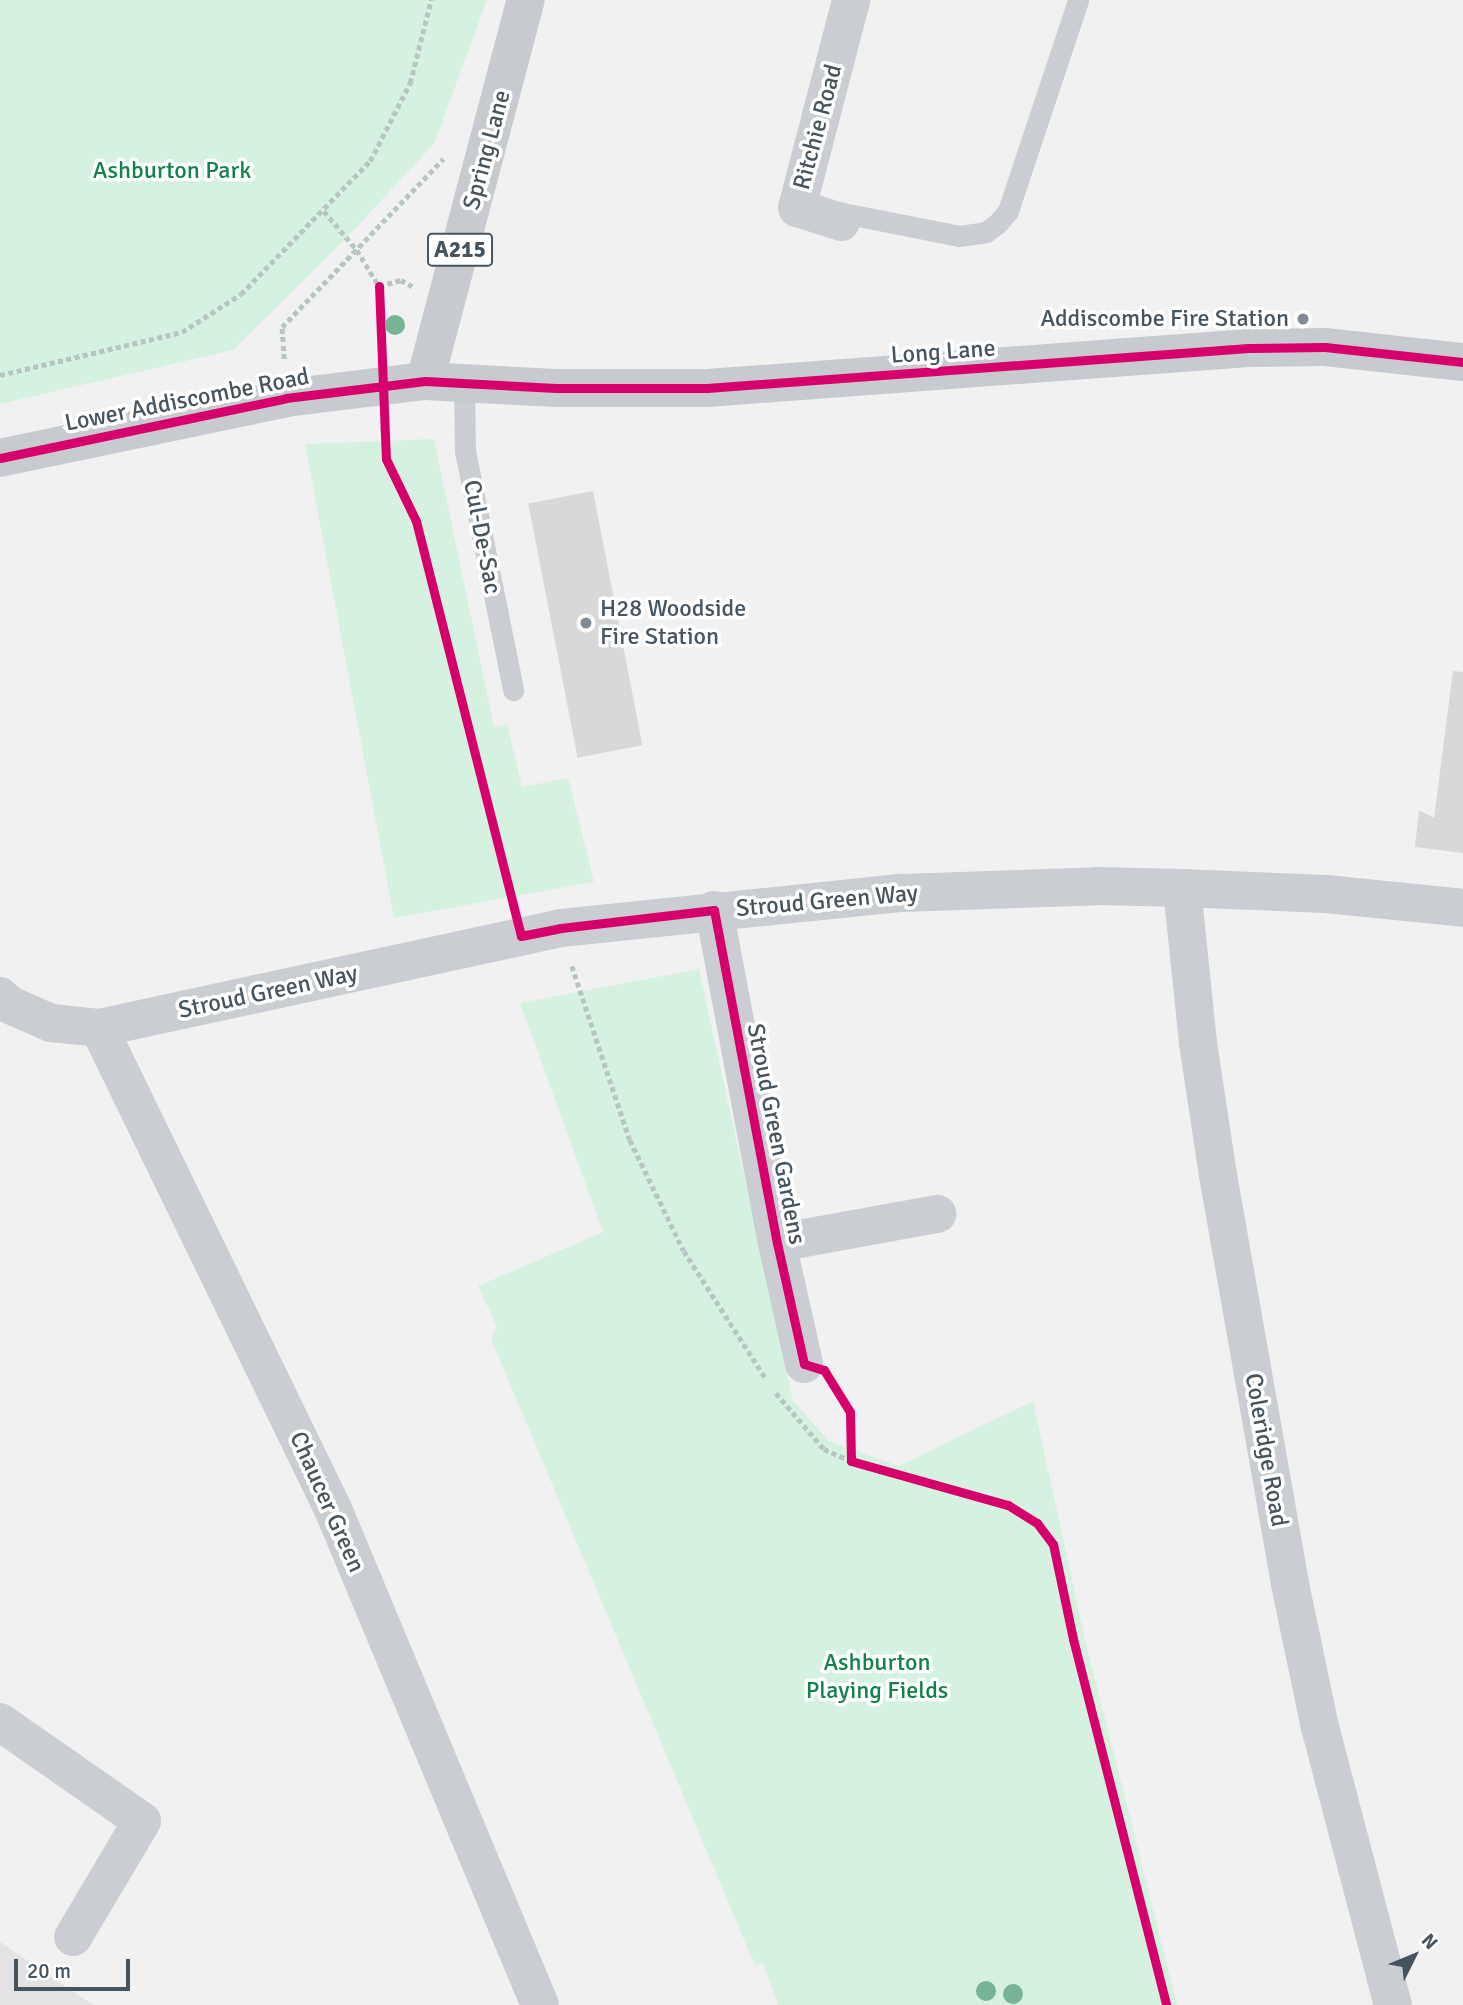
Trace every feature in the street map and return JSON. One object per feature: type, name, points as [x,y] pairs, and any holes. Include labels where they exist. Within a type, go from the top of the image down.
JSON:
[{"type":"main road","name":"Spring Lane","points":[[425,381],[526,0]]},
{"type":"main road","name":"Long Lane","points":[[425,381],[556,388],[707,388],[1250,348],[1325,347],[1463,362]]},
{"type":"main road","name":"Lower Addiscombe Road","points":[[0,458],[286,398],[381,384],[425,381]]},
{"type":"street","name":"Ritchie Road","points":[[841,222],[797,208],[851,0]]},
{"type":"street","name":"Stroud Green Way","points":[[0,996],[10,1005],[51,1023],[99,1028],[561,929],[714,910],[902,893],[1086,886],[1182,888],[1326,894],[1463,908]]},
{"type":"street","name":"Coleridge Road","points":[[1182,888],[1198,1043],[1216,1162],[1290,1584],[1320,1727],[1393,2005]]},
{"type":"street","name":"Stroud Green Gardens","points":[[714,910],[777,1242],[804,1364]]},
{"type":"street","name":"Chaucer Green","points":[[99,1028],[333,1509],[531,1998]]},
{"type":"street","name":"Stroud Green Gardens","points":[[777,1242],[937,1214]]},
{"type":"street","points":[[0,1722],[142,1821],[73,1937]]},
{"type":"lane","points":[[841,222],[844,213],[959,236],[986,232],[998,223],[1008,211],[1078,0]]},
{"type":"lane","name":"Cul-De-Sac","points":[[464,382],[465,450],[513,690]]},
{"type":"path","points":[[0,375],[182,332],[241,294],[370,161],[404,94],[430,0]]},
{"type":"path","points":[[286,398],[282,327],[448,154]]},
{"type":"path","points":[[324,211],[358,250],[379,286],[379,299]]},
{"type":"path","points":[[381,384],[386,459],[416,521],[522,936]]},
{"type":"path","points":[[561,929],[629,1140],[684,1251],[784,1405],[824,1449],[864,1465]]},
{"type":"path","points":[[851,1449],[851,1461]]},
{"type":"shaded area","points":[[0,1942],[93,2005],[0,2005]]},
{"type":"green space","name":"Ashburton Park","points":[[0,0],[487,0],[434,144],[347,237],[233,350],[0,404]]},
{"type":"green space","points":[[434,439],[494,727],[507,724],[522,787],[568,778],[594,882],[394,918],[305,444]]},
{"type":"green space","name":"Ashburton Playing Fields","points":[[699,969],[793,1401],[830,1442],[899,1466],[1033,1401],[1085,1639],[1177,2005],[778,2005],[763,1963],[755,1966],[491,1339],[497,1327],[478,1286],[603,1232],[520,1003]]},
{"type":"building","name":"H28 Woodside Fire Station","points":[[593,491],[642,745],[578,758],[528,504]]},
{"type":"building","points":[[1453,671],[1463,672],[1463,853],[1415,847],[1419,810],[1434,818]]},
{"type":"cycle path","points":[[379,286],[386,459],[416,521],[521,936],[561,928],[714,910],[777,1243],[804,1364],[824,1370],[850,1412],[851,1461],[1008,1505],[1037,1523],[1053,1544],[1073,1639],[1166,2005]]},
{"type":"cycle path","points":[[0,458],[286,398],[425,381],[556,388],[707,388],[1249,348],[1325,347],[1463,362]]},
{"type":"place","name":"Addiscombe Fire Station","points":[[1303,319]]},
{"type":"place","name":"H28 Woodside Fire Station","points":[[586,623]]}]
